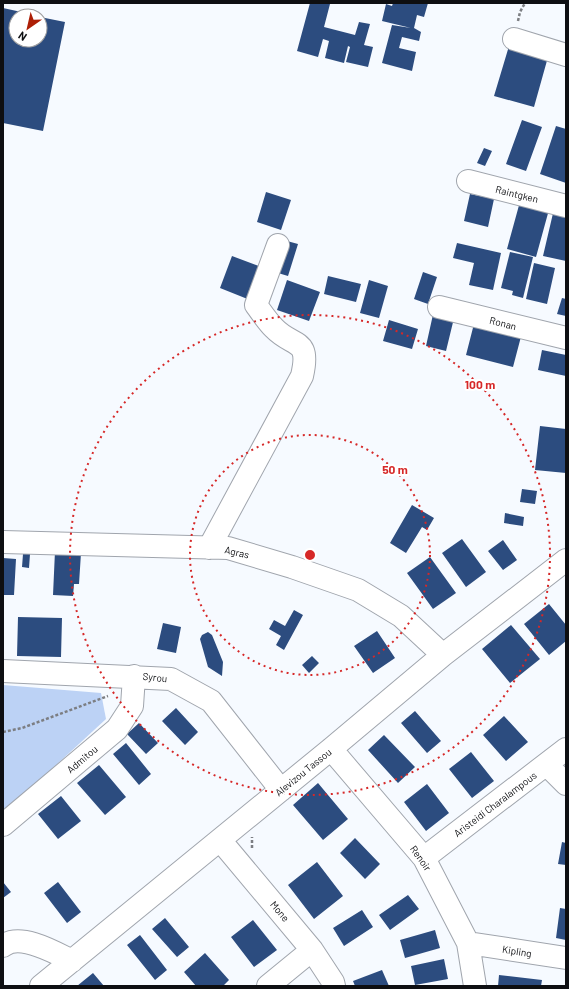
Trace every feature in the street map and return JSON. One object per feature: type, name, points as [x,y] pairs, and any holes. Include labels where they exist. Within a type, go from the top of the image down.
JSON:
[{"type":"street","points":[[514,39],[566,55]]},
{"type":"street","name":"Raintgken","points":[[468,181],[566,206]]},
{"type":"street","points":[[209,548],[302,376],[306,360],[300,345],[274,329],[256,305],[278,245]]},
{"type":"street","name":"Ronan","points":[[439,307],[566,338]]},
{"type":"street","name":"Agras","points":[[3,542],[228,548],[292,567],[358,590],[401,616],[443,655]]},
{"type":"street","name":"Alevizou Tassou","points":[[41,986],[331,749],[443,655],[566,560]]},
{"type":"street","name":"Syrou","points":[[3,671],[134,681],[171,678],[211,701],[281,790]]},
{"type":"street","name":"Admitou","points":[[3,825],[117,729],[132,706],[134,681]]},
{"type":"street","name":"Renoir","points":[[331,749],[424,858],[468,943],[475,986]]},
{"type":"street","name":"Aristeidi Charalampous","points":[[424,858],[566,750]]},
{"type":"street","points":[[547,765],[566,784]]},
{"type":"street","name":"Mone","points":[[220,840],[312,950],[333,982],[334,986]]},
{"type":"street","points":[[3,946],[6,944],[25,942],[43,946],[72,961]]},
{"type":"street","name":"Kipling","points":[[468,943],[566,958]]},
{"type":"street","points":[[268,986],[312,950]]},
{"type":"path","points":[[3,732],[22,728],[134,681]]},
{"type":"shaded area","points":[[3,685],[101,693],[106,719],[3,814]]},
{"type":"building","points":[[310,3],[330,4],[324,27],[355,35],[359,22],[370,24],[364,45],[373,47],[368,67],[346,62],[350,47],[348,46],[344,63],[325,58],[329,41],[323,39],[318,57],[297,51]]},
{"type":"building","points":[[393,3],[428,3],[424,17],[417,15],[414,28],[421,32],[419,41],[402,37],[399,48],[416,52],[412,71],[382,63],[392,25],[411,28],[382,21],[386,4],[392,6]]},
{"type":"building","points":[[3,8],[8,9],[8,48],[48,48],[48,19],[65,22],[43,131],[3,123]]},
{"type":"building","points":[[509,46],[548,57],[534,107],[494,96]]},
{"type":"building","points":[[522,120],[542,127],[526,171],[506,164]]},
{"type":"building","points":[[556,126],[566,129],[566,183],[540,174]]},
{"type":"building","points":[[484,148],[492,151],[485,166],[477,163]]},
{"type":"building","points":[[266,192],[291,200],[281,230],[257,222]]},
{"type":"building","points":[[470,194],[494,199],[488,227],[464,221]]},
{"type":"building","points":[[521,198],[550,206],[536,257],[507,249]]},
{"type":"building","points":[[554,209],[566,211],[566,261],[543,256]]},
{"type":"building","points":[[287,241],[298,244],[288,276],[278,273]]},
{"type":"building","points":[[457,243],[501,253],[493,290],[469,285],[474,263],[453,258]]},
{"type":"building","points":[[510,252],[533,257],[523,298],[512,295],[513,291],[501,288]]},
{"type":"building","points":[[232,256],[267,269],[255,302],[220,288]]},
{"type":"building","points":[[534,263],[555,268],[547,304],[526,299]]},
{"type":"building","points":[[423,272],[437,277],[428,304],[414,299]]},
{"type":"building","points":[[328,276],[361,284],[356,302],[324,294]]},
{"type":"building","points":[[287,280],[320,292],[309,321],[277,310]]},
{"type":"building","points":[[369,280],[388,286],[379,318],[360,313]]},
{"type":"building","points":[[562,298],[566,299],[566,316],[557,314]]},
{"type":"building","points":[[434,310],[455,314],[446,351],[426,346]]},
{"type":"building","points":[[476,316],[523,329],[513,367],[466,355]]},
{"type":"building","points":[[389,320],[418,329],[412,349],[383,341]]},
{"type":"building","points":[[542,350],[566,355],[566,376],[538,370]]},
{"type":"building","points":[[540,426],[566,429],[566,473],[535,470]]},
{"type":"building","points":[[522,489],[537,491],[535,504],[520,502]]},
{"type":"building","points":[[412,505],[434,518],[427,530],[422,527],[406,553],[390,543]]},
{"type":"building","points":[[505,513],[524,517],[523,526],[504,523]]},
{"type":"building","points":[[462,539],[486,572],[466,587],[442,553]]},
{"type":"building","points":[[503,540],[517,560],[503,570],[488,551]]},
{"type":"building","points":[[55,551],[81,553],[79,584],[74,584],[73,596],[53,595]]},
{"type":"building","points":[[23,554],[30,554],[29,568],[22,567]]},
{"type":"building","points":[[430,557],[456,593],[433,609],[407,573]]},
{"type":"building","points":[[3,558],[16,559],[14,595],[3,595]]},
{"type":"building","points":[[549,604],[566,625],[566,641],[549,655],[524,624]]},
{"type":"building","points":[[294,610],[303,615],[284,650],[276,645],[281,636],[269,629],[274,620],[285,626]]},
{"type":"building","points":[[18,617],[62,618],[61,657],[17,656]]},
{"type":"building","points":[[163,623],[181,627],[176,653],[157,649]]},
{"type":"building","points":[[511,625],[540,659],[510,683],[482,649]]},
{"type":"building","points":[[377,631],[395,658],[373,673],[354,646]]},
{"type":"building","points":[[208,632],[212,635],[223,662],[222,676],[208,667],[200,639],[202,635]]},
{"type":"building","points":[[312,656],[319,663],[309,673],[302,665]]},
{"type":"building","points":[[176,708],[198,732],[185,745],[162,721]]},
{"type":"building","points":[[415,711],[441,741],[427,753],[401,723]]},
{"type":"building","points":[[504,716],[528,742],[506,761],[483,735]]},
{"type":"building","points":[[139,723],[158,743],[146,754],[127,734]]},
{"type":"building","points":[[384,735],[415,767],[398,783],[368,750]]},
{"type":"building","points":[[126,743],[151,774],[139,785],[113,754]]},
{"type":"building","points":[[471,752],[494,781],[472,798],[449,769]]},
{"type":"building","points":[[99,765],[126,797],[105,815],[77,783]]},
{"type":"building","points":[[318,783],[348,819],[323,840],[293,805]]},
{"type":"building","points":[[427,784],[449,813],[426,831],[404,802]]},
{"type":"building","points":[[61,796],[81,821],[58,839],[38,814]]},
{"type":"building","points":[[355,838],[380,864],[365,879],[340,853]]},
{"type":"building","points":[[562,842],[566,843],[566,865],[558,864]]},
{"type":"building","points":[[317,862],[343,896],[314,919],[288,885]]},
{"type":"building","points":[[3,882],[11,892],[3,898]]},
{"type":"building","points":[[58,882],[81,912],[67,923],[44,893]]},
{"type":"building","points":[[408,895],[419,909],[390,930],[379,915]]},
{"type":"building","points":[[560,908],[566,909],[566,940],[556,938]]},
{"type":"building","points":[[362,910],[373,927],[344,946],[333,928]]},
{"type":"building","points":[[165,918],[189,947],[177,957],[152,929]]},
{"type":"building","points":[[253,920],[277,950],[254,967],[231,937]]},
{"type":"building","points":[[435,930],[440,948],[405,958],[400,940]]},
{"type":"building","points":[[140,935],[167,970],[155,980],[127,945]]},
{"type":"building","points":[[205,953],[229,980],[223,986],[196,986],[184,972]]},
{"type":"building","points":[[444,959],[448,979],[415,985],[411,966]]},
{"type":"building","points":[[382,970],[389,986],[355,986],[353,981]]},
{"type":"building","points":[[93,973],[104,986],[77,986]]},
{"type":"building","points":[[499,975],[542,980],[541,986],[498,986]]}]
